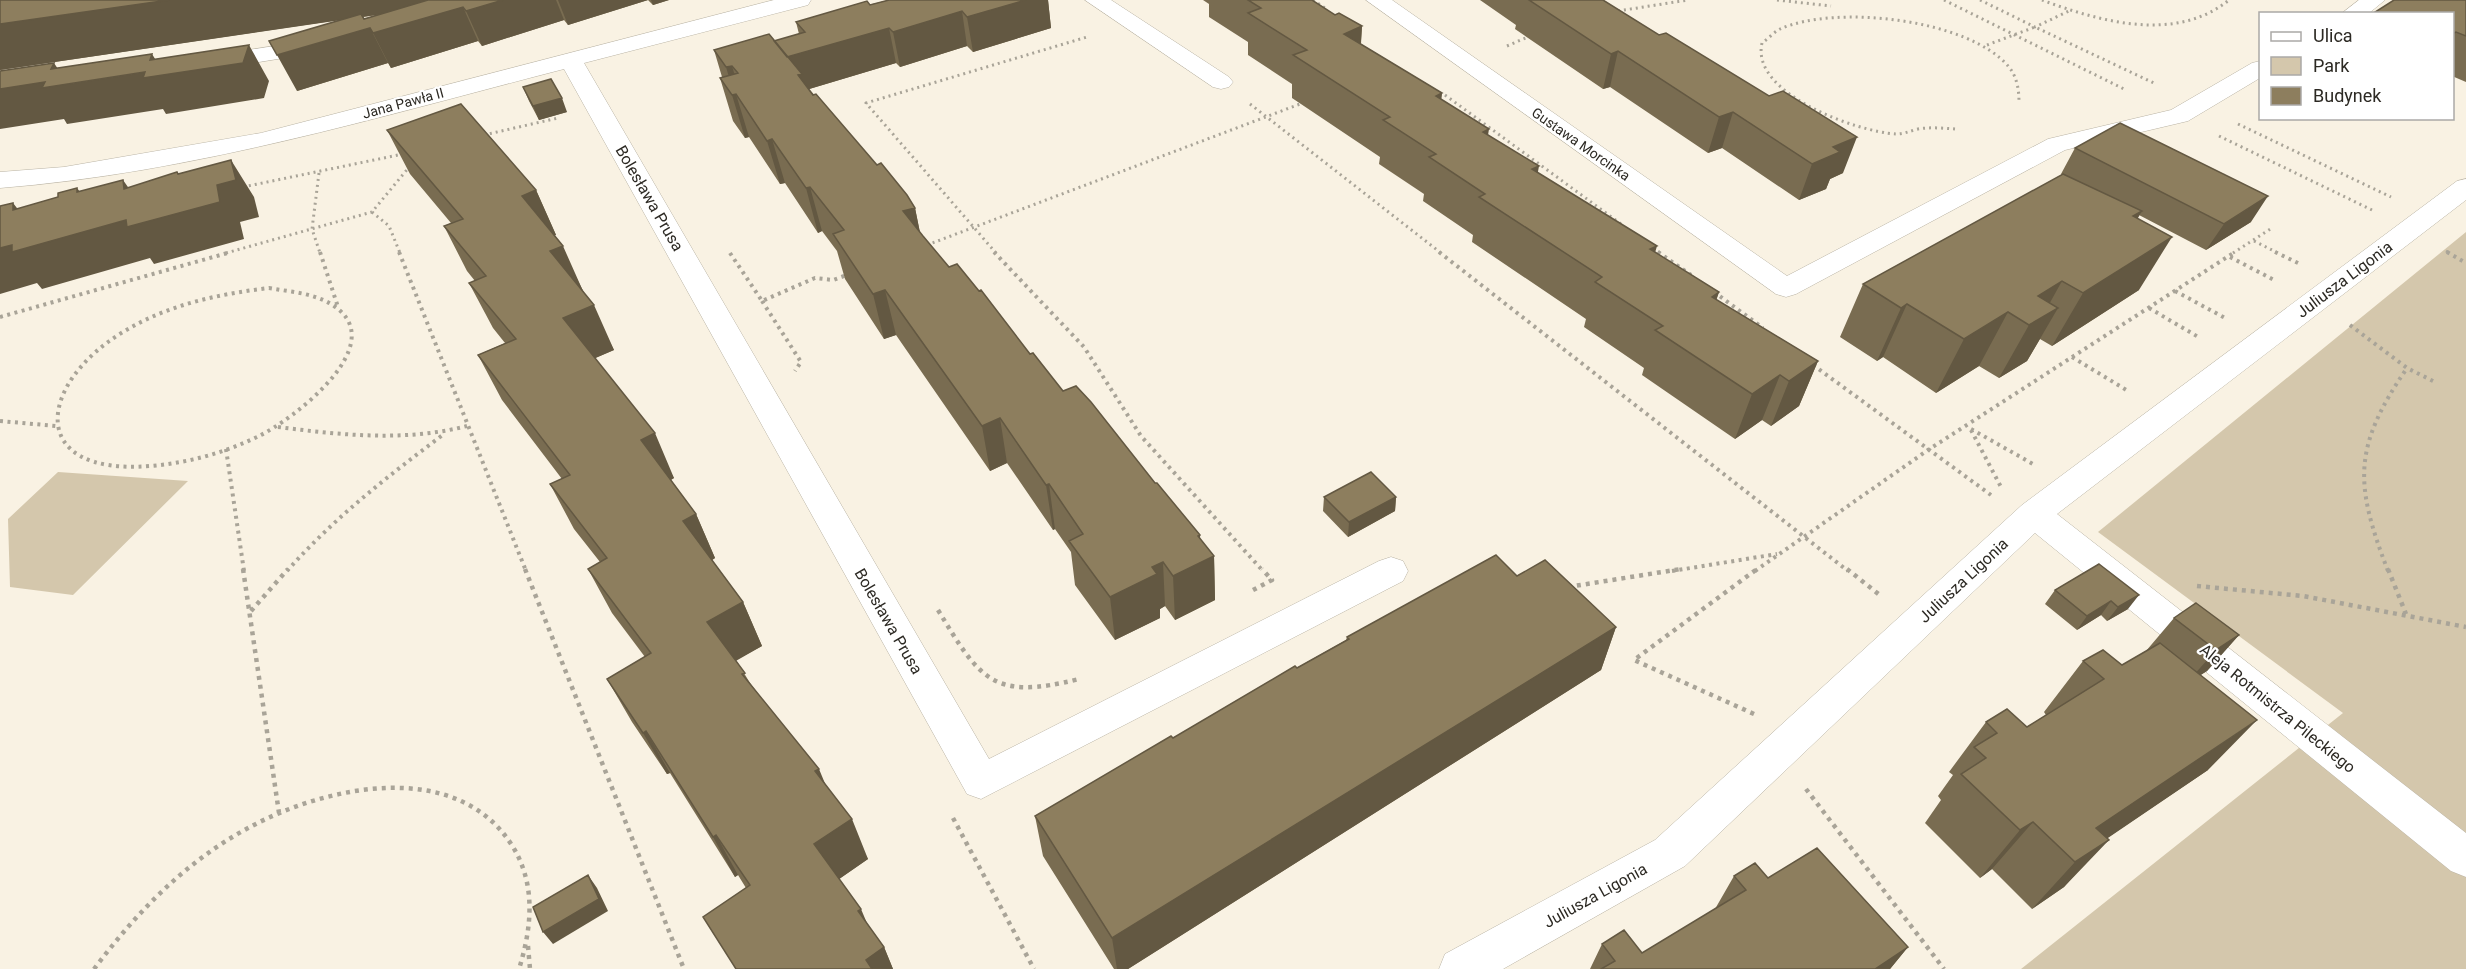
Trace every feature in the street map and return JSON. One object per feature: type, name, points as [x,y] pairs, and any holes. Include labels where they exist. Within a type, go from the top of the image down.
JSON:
[{"type":"street","points":[[1096,0],[1221,82]]},
{"type":"street","name":"Gustawa Morcinka","points":[[1377,0],[1786,288],[2057,144],[2179,116],[2198,104]]},
{"type":"street","points":[[2355,12],[2374,0]]},
{"type":"street","name":"Jana Pawła II","points":[[0,180],[64,175],[262,140],[796,1]]},
{"type":"street","points":[[187,66],[278,54],[335,42]]},
{"type":"street","name":"Bolesława Prusa","points":[[570,59],[981,782],[1390,571]]},
{"type":"street","points":[[2198,104],[2259,69]]},
{"type":"street","name":"Juliusza Ligonia","points":[[1461,969],[1670,853],[1916,624],[2025,516],[2072,485],[2466,187]]},
{"type":"street","name":"Aleja Rotmistrza Pileckiego","points":[[2025,516],[2466,858]]},
{"type":"path","points":[[1313,0],[1332,14]]},
{"type":"path","points":[[1616,11],[1648,8],[1688,0]]},
{"type":"path","points":[[1777,0],[1838,7],[1810,10]]},
{"type":"path","points":[[1980,0],[2399,201]]},
{"type":"path","points":[[2042,0],[2070,11],[2149,26],[2191,21],[2210,15],[2229,0]]},
{"type":"path","points":[[1987,45],[2070,11]]},
{"type":"path","points":[[1131,23],[866,103],[972,228],[1084,347],[1142,436],[1272,580],[1252,591]]},
{"type":"path","points":[[1775,26],[1766,33],[1759,50],[1765,70],[1786,93],[1820,113],[1863,128],[1901,134],[1919,129],[1955,129]]},
{"type":"path","points":[[1956,29],[1987,45],[2010,67],[2019,89],[2019,102]]},
{"type":"path","points":[[1504,46],[1537,34]]},
{"type":"path","points":[[1221,82],[1916,624]]},
{"type":"path","points":[[1439,90],[1621,224]]},
{"type":"path","points":[[919,248],[1300,104]]},
{"type":"path","points":[[483,136],[598,108]]},
{"type":"path","points":[[240,188],[412,152]]},
{"type":"path","points":[[0,317],[372,212],[417,158]]},
{"type":"path","points":[[319,173],[312,229],[339,308],[348,320],[352,335],[349,352],[340,371],[303,408],[276,426],[226,449],[186,461],[146,466],[111,465],[83,458],[64,443],[56,426],[57,405],[67,384],[85,362],[109,342],[138,324],[170,309],[238,291],[269,288],[298,290],[321,297],[339,308]]},
{"type":"path","points":[[372,212],[389,226],[684,969]]},
{"type":"path","points":[[1944,969],[1788,743],[1634,660],[1803,535],[1928,450],[1970,426],[2272,228]]},
{"type":"path","points":[[2253,241],[2299,264]]},
{"type":"path","points":[[724,243],[801,362],[790,379]]},
{"type":"path","points":[[1650,245],[1698,280]]},
{"type":"path","points":[[2229,256],[2285,286]]},
{"type":"path","points":[[762,301],[815,278],[833,280],[855,272]]},
{"type":"path","points":[[1707,288],[1765,330]]},
{"type":"path","points":[[2175,291],[2235,323]]},
{"type":"path","points":[[2315,301],[2407,368],[2438,383]]},
{"type":"path","points":[[2149,308],[2209,343]]},
{"type":"path","points":[[2073,357],[2137,396]]},
{"type":"path","points":[[1803,358],[1928,450],[2025,516]]},
{"type":"path","points":[[2406,614],[2377,544],[2366,487],[2364,455],[2375,420],[2407,368]]},
{"type":"path","points":[[0,421],[56,426]]},
{"type":"path","points":[[276,426],[345,434],[444,434]]},
{"type":"path","points":[[250,612],[314,541],[370,489],[444,434],[467,426]]},
{"type":"path","points":[[1970,426],[2072,485]]},
{"type":"path","points":[[1970,426],[2025,516]]},
{"type":"path","points":[[226,449],[279,813]]},
{"type":"path","points":[[1560,588],[1778,554]]},
{"type":"path","points":[[2195,585],[2304,596],[2466,627]]},
{"type":"path","points":[[936,606],[974,666],[1006,686],[1046,688],[1087,677]]},
{"type":"path","points":[[94,969],[118,935],[169,883],[193,863],[235,835],[279,813],[321,798],[362,789],[402,788],[437,792],[468,803],[494,820],[514,844],[526,873],[531,907],[527,944],[519,969]]},
{"type":"path","points":[[527,944],[530,969]]},
{"type":"green space","points":[[2466,232],[2466,969],[2021,969],[2343,713],[2098,532]]},
{"type":"green space","points":[[58,472],[188,481],[73,595],[10,587],[8,519]]},
{"type":"building","points":[[0,0],[169,0],[0,24]]},
{"type":"building","points":[[428,0],[503,0],[466,11],[463,7],[373,33],[370,28],[277,55],[269,41],[361,14],[364,19]]},
{"type":"building","points":[[889,0],[1026,0],[967,17],[962,11],[893,32],[889,28],[787,57],[774,41],[805,32],[796,22],[867,1],[870,5]]},
{"type":"building","points":[[1248,0],[1312,0],[1335,15],[1339,13],[1362,26],[1344,34],[1442,93],[1436,96],[1489,129],[1483,132],[1539,166],[1532,169],[1657,246],[1650,249],[1719,292],[1712,297],[1818,361],[1789,381],[1780,375],[1752,394],[1655,330],[1663,326],[1595,282],[1602,277],[1479,197],[1485,194],[1429,157],[1436,154],[1383,120],[1390,117],[1293,55],[1307,50],[1248,13],[1261,8]]},
{"type":"building","points":[[1529,0],[1603,0],[1659,35],[1666,33],[1769,96],[1783,91],[1857,137],[1833,147],[1840,152],[1812,164],[1733,112],[1719,117],[1618,51],[1611,54]]},
{"type":"building","points":[[2394,0],[2466,0],[2466,36],[2454,33],[2454,12],[2375,12]]},
{"type":"building","points":[[769,34],[802,74],[798,75],[813,95],[816,94],[877,165],[881,163],[907,195],[915,208],[903,211],[949,267],[957,264],[979,291],[981,290],[1030,354],[1033,353],[1063,391],[1076,386],[1091,402],[1155,483],[1200,535],[1198,536],[1214,556],[1173,576],[1163,562],[1152,567],[1157,574],[1110,597],[1069,541],[1083,534],[1000,418],[982,426],[885,290],[873,294],[833,234],[844,230],[810,187],[806,188],[772,139],[767,141],[736,94],[732,95],[720,78],[738,73],[732,66],[726,67],[714,50]]},
{"type":"building","points":[[249,45],[243,63],[143,78],[145,72],[42,88],[45,82],[0,89],[0,71],[54,63],[51,69],[152,54],[150,60]]},
{"type":"building","points":[[551,79],[562,98],[533,106],[523,87]]},
{"type":"building","points":[[461,104],[536,190],[522,196],[563,246],[550,251],[594,305],[563,318],[655,433],[641,440],[696,514],[683,521],[743,602],[707,622],[745,673],[742,674],[819,769],[815,771],[852,819],[814,844],[861,909],[858,911],[884,947],[866,960],[872,969],[736,969],[703,917],[750,885],[716,835],[713,837],[646,731],[643,733],[607,679],[651,653],[588,569],[607,558],[550,484],[570,475],[478,355],[516,339],[469,283],[486,276],[444,226],[463,219],[387,130]]},
{"type":"building","points":[[2120,123],[2268,196],[2224,224],[2075,148]]},
{"type":"building","points":[[231,160],[236,180],[217,185],[220,202],[127,227],[126,220],[12,252],[12,245],[0,248],[0,206],[13,203],[13,210],[58,197],[58,193],[77,188],[77,192],[123,180],[124,189],[177,172],[178,174]]},
{"type":"building","points":[[2063,174],[2142,211],[2133,216],[2172,237],[2083,293],[2062,281],[2038,296],[2058,308],[2029,325],[2008,312],[1964,339],[1907,304],[1901,308],[1863,284]]},
{"type":"building","points":[[1371,472],[1396,497],[1349,522],[1324,497]]},
{"type":"building","points":[[1496,555],[1517,576],[1545,560],[1616,627],[1112,938],[1035,816],[1171,736],[1173,738],[1295,666],[1297,668],[1349,639],[1347,637]]},
{"type":"building","points":[[2099,564],[2139,595],[2118,607],[2111,601],[2087,616],[2055,590]]},
{"type":"building","points":[[2196,603],[2239,635],[2216,650],[2174,618]]},
{"type":"building","points":[[2160,643],[2257,720],[2096,828],[2109,840],[2075,862],[2033,822],[2020,830],[1961,774],[1986,758],[1974,747],[1997,733],[1986,722],[2007,709],[2027,727],[2104,679],[2083,661],[2103,650],[2122,665]]},
{"type":"building","points":[[1817,848],[1908,947],[1875,969],[1601,969],[1615,961],[1602,944],[1624,930],[1642,953],[1746,890],[1734,876],[1755,863],[1768,878]]},
{"type":"building","points":[[588,875],[599,899],[543,932],[533,907]]}]
